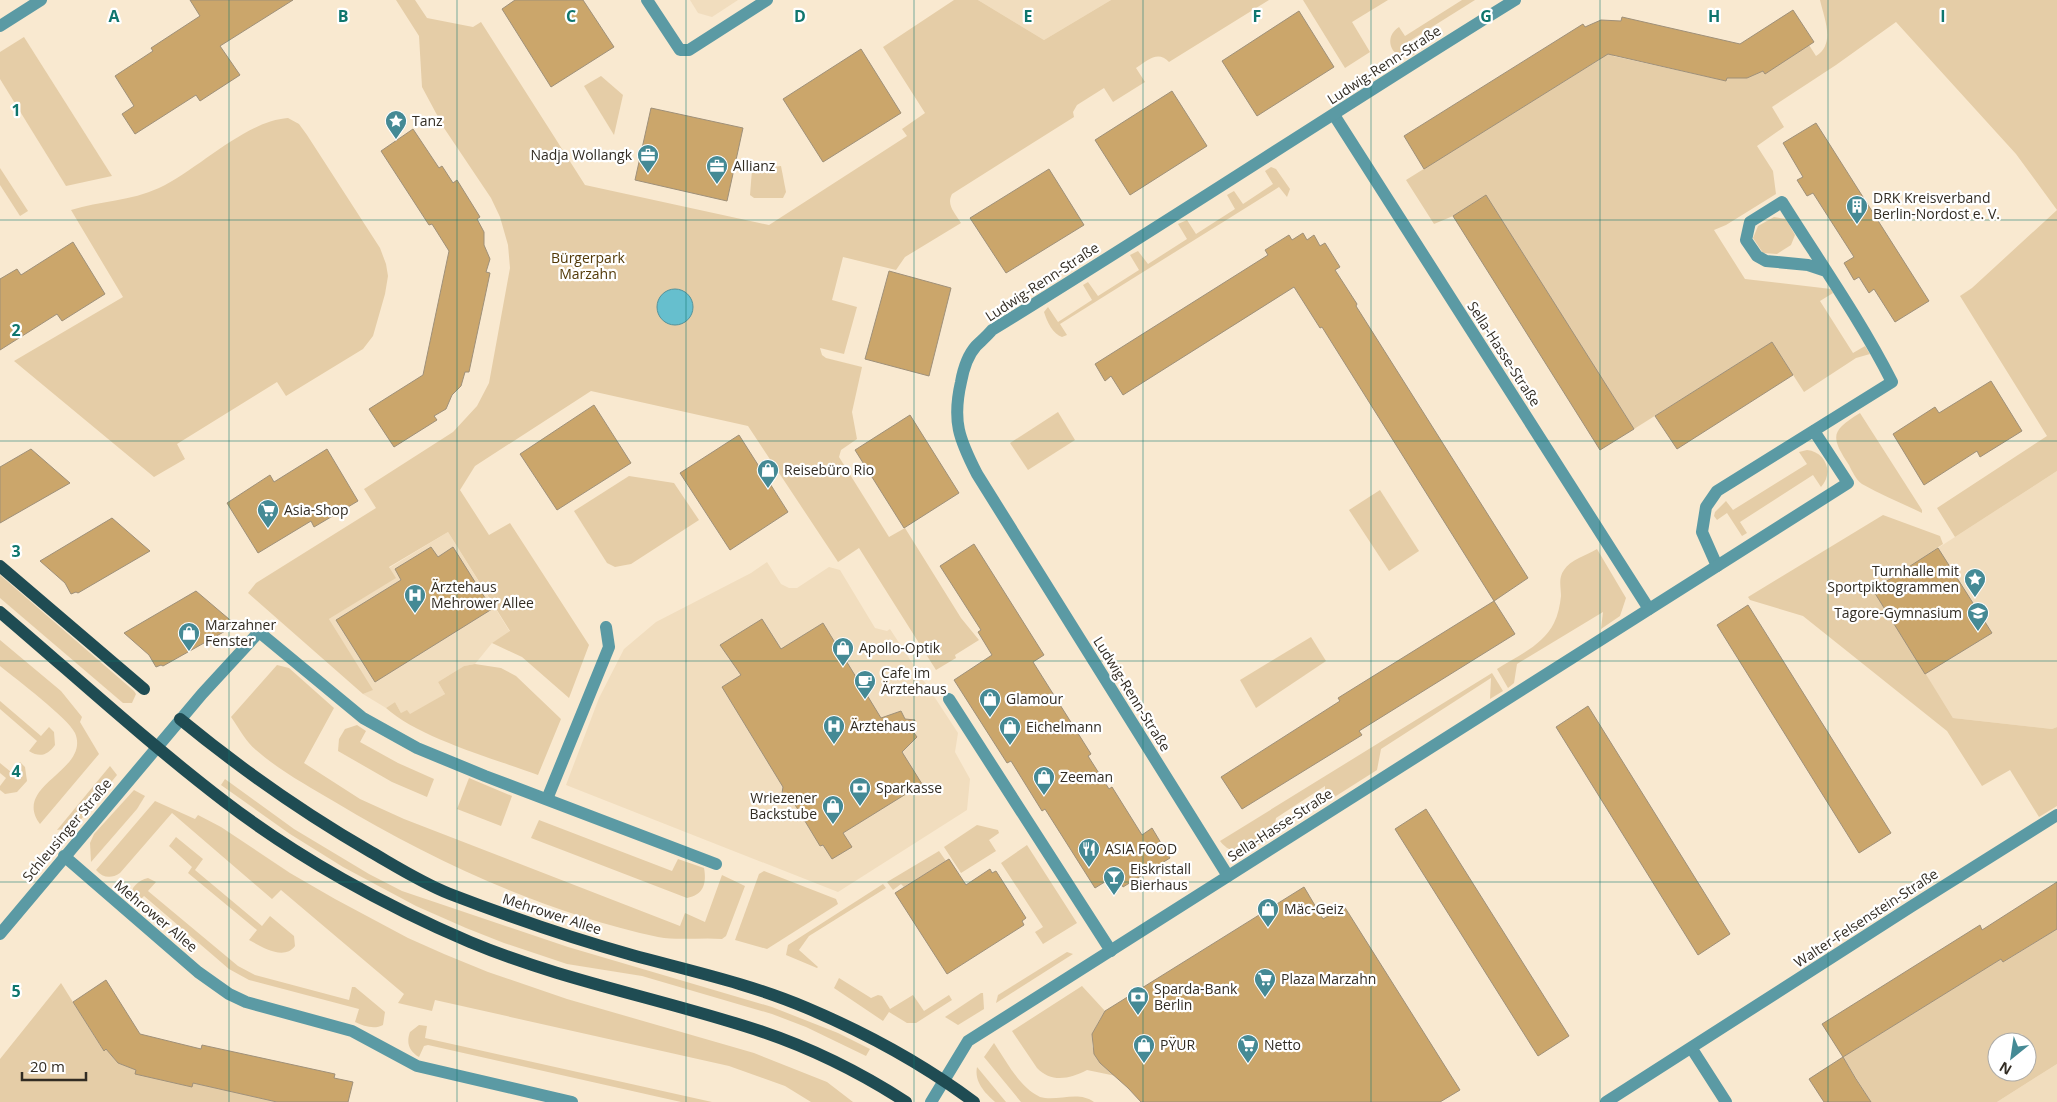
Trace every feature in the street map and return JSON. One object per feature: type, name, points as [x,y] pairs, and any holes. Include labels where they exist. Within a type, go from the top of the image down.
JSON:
[{"type":"main road","points":[[0,566],[144,689]]},
{"type":"main road","points":[[0,612],[157,747],[225,801],[262,828],[371,895],[471,942],[538,967],[761,1032],[840,1065],[906,1102]]},
{"type":"main road","name":"Mehrower Allee","points":[[180,719],[233,762],[314,819],[427,884],[541,928],[632,955],[732,981],[807,1008],[882,1044],[943,1080],[974,1102]]},
{"type":"street","points":[[0,26],[41,0]]},
{"type":"street","points":[[648,0],[680,50],[689,50],[767,0]]},
{"type":"street","name":"Ludwig-Renn-Straße","points":[[1228,876],[977,474],[960,437],[956,402],[963,372],[974,348],[992,330],[1334,115],[1398,72],[1515,0]]},
{"type":"street","name":"Sella-Hasse-Straße","points":[[1334,115],[1649,609]]},
{"type":"street","points":[[1717,566],[1702,532],[1706,508],[1717,491],[1892,382],[1878,355],[1826,272],[1782,202],[1750,222],[1746,240],[1757,256],[1766,261],[1808,265],[1826,272]]},
{"type":"street","name":"Sella-Hasse-Straße","points":[[943,1080],[968,1041],[1848,483],[1814,430]]},
{"type":"street","points":[[547,799],[609,646],[606,628]]},
{"type":"street","points":[[157,747],[259,632],[363,718],[417,748],[484,776],[716,864]]},
{"type":"street","points":[[949,700],[1112,951]]},
{"type":"street","name":"Schleusinger Straße","points":[[0,934],[157,747]]},
{"type":"street","name":"Walter-Felsenstein-Straße","points":[[1606,1102],[2057,815]]},
{"type":"street","name":"Mehrower Allee","points":[[64,856],[198,972],[238,998],[258,1006],[352,1031],[417,1066],[572,1102]]},
{"type":"street","points":[[1692,1049],[1726,1102]]},
{"type":"street","points":[[931,1102],[943,1080]]},
{"type":"shaded area","points":[[690,0],[738,0],[712,17],[698,13]]},
{"type":"shaded area","points":[[978,0],[1111,0],[1044,40]]},
{"type":"shaded area","name":"Tagore-Gymnasium","points":[[2057,471],[2057,727],[2052,729],[1953,718],[1873,590]]},
{"type":"shaded area","points":[[448,532],[510,632],[492,643],[475,664],[464,666],[438,682],[445,694],[410,715],[401,713],[395,702],[386,708],[363,694],[372,690],[329,619],[395,578],[389,568]]},
{"type":"shaded area","points":[[767,562],[781,584],[789,588],[797,588],[829,567],[840,570],[875,628],[887,631],[890,629],[958,733],[955,752],[970,779],[967,810],[838,892],[566,785],[599,698],[624,649],[656,622],[751,573]]},
{"type":"shaded area","points":[[2057,1064],[2057,1102],[1997,1102],[2029,1082],[2037,1082],[2037,1077]]},
{"type":"green space","name":"Bürgerpark Marzahn","points":[[396,0],[415,0],[427,18],[473,27],[481,22],[585,185],[769,225],[907,136],[902,129],[925,113],[883,47],[954,0],[978,0],[1044,40],[1111,0],[1269,0],[1169,62],[1161,57],[1149,59],[1136,68],[1145,82],[1113,102],[1104,88],[1077,105],[1073,112],[1074,117],[952,194],[950,202],[961,223],[905,257],[896,270],[843,257],[832,300],[857,307],[844,354],[820,348],[822,355],[826,358],[862,367],[852,412],[857,439],[841,450],[839,457],[889,537],[905,528],[961,618],[979,640],[955,655],[956,658],[936,670],[859,548],[838,562],[748,426],[591,391],[475,466],[460,490],[489,535],[510,523],[589,645],[569,698],[522,657],[492,643],[510,631],[448,532],[389,567],[396,578],[329,619],[373,690],[363,694],[248,593],[256,583],[376,508],[364,489],[453,432],[477,406],[489,383],[510,268],[508,245],[500,217],[491,198],[444,128],[422,87],[419,36]],"holes":[[[678,289],[688,294],[691,316],[679,324],[673,324],[663,319],[658,307],[659,300]]]},
{"type":"green space","points":[[1303,0],[1388,0],[1352,22],[1370,52],[1345,68]]},
{"type":"green space","points":[[1462,0],[1475,0],[1408,42],[1415,54],[1401,56],[1392,49],[1390,44],[1391,38],[1393,32],[1399,27],[1405,36]]},
{"type":"green space","points":[[1820,0],[2057,0],[2057,210],[2016,154],[1896,22],[1836,65],[1772,107],[1784,127],[1757,146],[1773,171],[1776,194],[1726,225],[1714,230],[1745,279],[1831,289],[1833,293],[1820,301],[1853,353],[1865,346],[1870,354],[1856,358],[1804,392],[1772,342],[1634,429],[1486,195],[1453,216],[1434,224],[1406,180],[1602,58],[1601,54],[1614,52],[1613,56],[1726,81],[1727,78],[1747,78],[1763,71],[1765,73],[1809,45],[1816,56],[1826,45],[1827,38],[1826,22]]},
{"type":"green space","points":[[24,37],[112,176],[66,186],[0,79],[0,52]]},
{"type":"green space","points":[[601,76],[623,95],[614,135],[584,86]]},
{"type":"green space","points":[[288,118],[299,124],[307,135],[380,248],[388,276],[373,336],[363,349],[286,396],[277,382],[177,444],[185,459],[154,477],[14,361],[123,297],[71,210],[138,196],[159,188],[239,136],[272,121]]},
{"type":"green space","points":[[781,166],[786,192],[783,198],[754,198],[750,195],[752,170]]},
{"type":"green space","points":[[1271,167],[1276,169],[1290,189],[1287,197],[1279,187],[1060,324],[1067,335],[1062,337],[1053,330],[1044,312],[1048,307],[1058,322],[1092,300],[1083,285],[1088,282],[1098,296],[1139,270],[1130,255],[1138,251],[1148,264],[1187,239],[1178,224],[1187,220],[1196,234],[1235,209],[1227,195],[1234,191],[1243,204],[1273,184],[1265,171]]},
{"type":"green space","points":[[0,168],[28,211],[20,216],[0,185]]},
{"type":"green space","points":[[2057,210],[2057,471],[1955,537],[1937,508],[2047,436],[1960,296],[1972,288]]},
{"type":"green space","points":[[1774,217],[1786,219],[1795,235],[1791,245],[1777,254],[1763,253],[1753,238],[1758,226]]},
{"type":"green space","points":[[1058,412],[1075,440],[1028,470],[1010,443]]},
{"type":"green space","points":[[1860,413],[1922,510],[1922,513],[1862,484],[1854,475],[1836,441],[1836,435],[1843,425]]},
{"type":"green space","points":[[1807,450],[1819,455],[1826,464],[1827,476],[1821,487],[1813,475],[1740,522],[1747,533],[1742,536],[1727,513],[1717,520],[1714,516],[1715,512],[1726,501],[1733,510],[1807,464],[1799,452]]},
{"type":"green space","points":[[629,476],[674,483],[699,520],[631,564],[615,567],[607,563],[574,511]]},
{"type":"green space","points":[[1380,490],[1419,551],[1389,571],[1349,510]]},
{"type":"green space","points":[[1883,515],[1940,536],[1943,544],[1874,590],[1953,718],[2052,729],[2057,727],[2057,806],[2039,817],[2010,770],[1982,786],[1947,731],[1803,616],[1750,600],[1748,597]]},
{"type":"green space","points":[[1597,549],[1626,598],[1620,616],[1601,629],[1603,612],[1517,664],[1514,683],[1508,688],[1497,669],[1537,644],[1549,631],[1559,610],[1561,596],[1560,579],[1562,573],[1570,563]]},
{"type":"green space","points":[[0,575],[134,691],[136,694],[132,703],[123,703],[0,598]]},
{"type":"green space","points":[[1311,637],[1326,661],[1256,708],[1240,680]]},
{"type":"green space","points":[[0,640],[61,691],[82,717],[80,722],[99,754],[40,824],[34,810],[35,799],[72,758],[77,746],[75,733],[63,718],[0,666]]},
{"type":"green space","points":[[475,664],[501,668],[516,676],[561,719],[538,775],[437,738],[400,719],[386,708],[395,702],[401,713],[407,710],[410,714],[445,694],[438,682],[464,666]]},
{"type":"green space","points":[[277,665],[289,668],[334,708],[304,763],[360,799],[404,819],[680,926],[685,913],[705,922],[722,875],[745,886],[726,936],[722,939],[658,937],[574,914],[532,899],[491,883],[412,845],[304,784],[252,747],[231,717]]},
{"type":"green space","points":[[1492,673],[1503,691],[1490,699],[1491,678],[1381,749],[1377,770],[1325,803],[1325,786],[1276,818],[1273,835],[1260,844],[1246,850],[1233,851],[1220,841]]},
{"type":"green space","points":[[0,701],[41,736],[49,727],[54,732],[55,745],[47,753],[40,755],[29,751],[37,741],[0,709]]},
{"type":"green space","points":[[357,725],[366,731],[360,742],[398,763],[434,779],[427,797],[392,782],[338,751],[339,739],[345,729]]},
{"type":"green space","points":[[20,762],[25,767],[27,781],[17,792],[5,794],[0,790],[0,786],[6,778],[0,773],[0,763],[11,772]]},
{"type":"green space","points":[[110,766],[117,775],[78,823],[69,828],[57,830]]},
{"type":"green space","points":[[469,778],[512,796],[501,826],[457,809]]},
{"type":"green space","points":[[225,779],[294,829],[369,874],[402,891],[568,947],[772,1007],[838,1033],[870,1049],[866,1056],[806,1027],[772,1014],[642,976],[567,964],[466,928],[416,906],[343,867],[290,834],[221,785]]},
{"type":"green space","points":[[134,790],[145,796],[137,809],[91,862],[90,843],[94,834]]},
{"type":"green space","points":[[155,801],[195,819],[198,815],[221,827],[290,873],[335,899],[408,938],[444,954],[488,972],[567,999],[754,1053],[827,1082],[853,1102],[811,1102],[785,1086],[729,1066],[435,1000],[432,1011],[398,1003],[404,994],[281,890],[272,899],[172,813],[120,873],[107,877],[101,875],[96,870]]},
{"type":"green space","points":[[539,820],[672,871],[678,859],[704,868],[705,879],[703,888],[697,894],[687,898],[531,838]]},
{"type":"green space","points":[[977,825],[998,830],[999,833],[989,840],[996,851],[961,873],[944,847]]},
{"type":"green space","points":[[176,837],[203,859],[195,870],[262,926],[270,916],[294,936],[295,946],[290,950],[279,953],[249,940],[257,930],[188,873],[192,867],[169,846]]},
{"type":"green space","points":[[1027,845],[1077,923],[1043,944],[1035,932],[1043,927],[1001,863]]},
{"type":"green space","points":[[939,851],[946,861],[904,887],[901,884],[893,890],[887,882]]},
{"type":"green space","points":[[764,871],[836,899],[838,904],[767,949],[735,940],[759,874]]},
{"type":"green space","points":[[148,878],[156,882],[148,891],[238,966],[255,975],[349,1000],[352,987],[355,987],[385,1012],[383,1025],[369,1027],[362,1025],[355,1022],[359,1009],[249,980],[229,969],[144,896],[134,906],[131,901],[131,893],[135,885]]},
{"type":"green space","points":[[883,884],[886,888],[809,936],[799,950],[817,968],[786,955],[788,945]]},
{"type":"green space","points":[[2057,929],[2057,1064],[2037,1077],[2037,1032],[1987,1032],[1987,1082],[2029,1082],[1997,1102],[1871,1102],[1843,1057],[2001,959],[2004,962]]},
{"type":"green space","points":[[1067,952],[1073,954],[996,1003],[998,995]]},
{"type":"green space","points":[[839,978],[871,998],[878,995],[882,996],[890,1009],[913,995],[924,1011],[949,995],[952,1000],[916,1023],[907,1023],[889,1012],[883,1021],[834,988]]},
{"type":"green space","points":[[61,983],[103,1050],[106,1049],[118,1063],[136,1070],[136,1074],[192,1087],[193,1083],[277,1102],[0,1102],[0,1059]]},
{"type":"green space","points":[[1082,986],[1105,1011],[1094,1032],[1093,1047],[1095,1054],[1116,1076],[1087,1070],[1074,1076],[1061,1078],[1048,1076],[1037,1068],[1012,1031]]},
{"type":"green space","points":[[983,993],[984,1009],[958,1025],[945,1017]]},
{"type":"green space","points":[[419,1025],[427,1026],[425,1038],[712,1102],[681,1102],[428,1045],[424,1046],[419,1057],[411,1049],[408,1040],[410,1032]]},
{"type":"green space","points":[[994,1043],[1020,1081],[1033,1093],[1047,1098],[1081,1097],[1094,1102],[1021,1102],[984,1057]]},
{"type":"green space","points":[[977,1067],[1006,1102],[995,1102],[984,1091],[977,1078]]},
{"type":"water","points":[[675,289],[688,294],[693,307],[688,320],[675,325],[662,320],[657,307],[662,294]]},
{"type":"building","points":[[190,0],[293,0],[220,46],[240,75],[200,101],[196,95],[135,134],[122,114],[134,106],[115,76],[153,51],[151,48],[200,16]]},
{"type":"building","points":[[515,0],[583,0],[614,47],[551,87],[502,9]]},
{"type":"building","points":[[1793,10],[1814,42],[1765,74],[1763,71],[1747,78],[1727,78],[1726,81],[1608,54],[1424,169],[1404,136],[1583,24],[1585,27],[1601,20],[1621,21],[1622,17],[1740,44]]},
{"type":"building","points":[[1299,11],[1334,67],[1257,116],[1222,61]]},
{"type":"building","points":[[861,49],[901,113],[823,162],[783,99]]},
{"type":"building","points":[[1172,91],[1207,146],[1130,195],[1095,140]]},
{"type":"building","points":[[651,108],[743,128],[727,201],[635,180]]},
{"type":"building","name":"DRK Kreisverband Berlin-Nordost e. V.","points":[[1816,123],[1929,301],[1895,322],[1874,289],[1869,293],[1859,277],[1854,280],[1844,263],[1854,257],[1813,193],[1807,196],[1797,180],[1803,177],[1783,143]]},
{"type":"building","points":[[413,129],[439,168],[442,166],[453,183],[457,180],[480,217],[477,219],[484,232],[484,245],[490,259],[486,272],[490,273],[469,372],[465,372],[461,386],[452,395],[446,409],[434,416],[437,420],[394,447],[369,409],[423,375],[449,251],[432,224],[429,225],[381,151]]},
{"type":"building","points":[[1049,169],[1084,225],[1006,273],[970,218]]},
{"type":"building","points":[[1486,195],[1634,429],[1600,450],[1453,216]]},
{"type":"building","points":[[1303,233],[1307,240],[1314,235],[1320,246],[1325,243],[1340,267],[1335,270],[1357,304],[1356,306],[1528,578],[1494,601],[1322,327],[1320,328],[1294,287],[1123,395],[1111,376],[1105,381],[1095,364],[1268,255],[1265,250],[1289,235],[1292,240]]},
{"type":"building","points":[[73,242],[105,294],[62,321],[57,314],[0,350],[0,279],[17,269],[21,275]]},
{"type":"building","points":[[889,271],[951,288],[929,376],[865,359]]},
{"type":"building","points":[[1772,342],[1793,375],[1677,449],[1655,416]]},
{"type":"building","points":[[1991,381],[2022,431],[1980,457],[1977,451],[1924,485],[1893,434],[1935,407],[1939,413]]},
{"type":"building","points":[[594,405],[631,463],[557,510],[520,454]]},
{"type":"building","points":[[910,415],[959,493],[904,528],[855,450]]},
{"type":"building","points":[[739,435],[788,512],[730,550],[680,473]]},
{"type":"building","points":[[31,449],[70,483],[0,523],[0,467]]},
{"type":"building","points":[[327,449],[358,501],[314,527],[311,521],[258,553],[227,503],[270,475],[274,482]]},
{"type":"building","points":[[112,518],[150,551],[78,593],[71,594],[65,583],[40,561]]},
{"type":"building","points":[[974,544],[1044,655],[1033,662],[1091,754],[1088,756],[1109,789],[1112,787],[1142,835],[1152,828],[1170,858],[1123,887],[1116,875],[1095,888],[1045,809],[1042,811],[1011,761],[1007,763],[954,680],[992,655],[978,632],[981,630],[940,566]]},
{"type":"building","name":"Ärztehaus Mehrower Allee","points":[[431,547],[438,557],[453,547],[492,609],[375,682],[336,620],[401,580],[395,569]]},
{"type":"building","points":[[1938,548],[1992,633],[1925,674],[1873,590]]},
{"type":"building","points":[[196,591],[236,625],[163,666],[156,667],[149,655],[124,633]]},
{"type":"building","points":[[1494,601],[1515,634],[1359,731],[1362,735],[1242,809],[1221,777],[1340,701],[1338,698]]},
{"type":"building","points":[[1748,605],[1891,833],[1859,853],[1717,625]]},
{"type":"building","name":"Ärztehaus","points":[[762,619],[781,649],[823,623],[881,718],[901,711],[905,719],[915,720],[912,730],[917,737],[902,752],[922,784],[843,833],[852,847],[832,859],[823,845],[820,846],[791,798],[782,793],[783,787],[722,687],[741,675],[720,645]]},
{"type":"building","points":[[1588,706],[1730,934],[1698,955],[1556,727]]},
{"type":"building","points":[[1426,809],[1569,1036],[1538,1056],[1395,829]]},
{"type":"building","points":[[949,859],[966,885],[990,869],[992,873],[996,871],[1026,918],[1022,921],[1024,925],[947,974],[895,893]]},
{"type":"building","points":[[2057,882],[2057,929],[2003,962],[2001,959],[1843,1057],[1822,1024],[1980,925],[1982,930]]},
{"type":"building","name":"Plaza Marzahn","points":[[1304,887],[1323,919],[1344,906],[1460,1090],[1440,1102],[1141,1102],[1100,1063],[1094,1054],[1092,1034],[1105,1011]]},
{"type":"building","points":[[106,980],[140,1034],[201,1049],[202,1045],[335,1074],[334,1078],[353,1082],[348,1102],[277,1102],[193,1083],[192,1087],[135,1074],[136,1070],[118,1063],[106,1049],[104,1051],[73,1002]]},
{"type":"building","points":[[1843,1057],[1871,1102],[1824,1102],[1809,1079]]},
{"type":"place","name":"Tanz","points":[[396,140]]},
{"type":"place","name":"Nadja Wollangk","points":[[648,174]]},
{"type":"place","name":"Allianz","points":[[717,185]]},
{"type":"place","name":"DRK Kreisverband Berlin-Nordost e. V.","points":[[1857,225]]},
{"type":"place","name":"Reisebüro Rio","points":[[768,489]]},
{"type":"place","name":"Asia-Shop","points":[[268,529]]},
{"type":"place","name":"Turnhalle mit Sportpiktogrammen","points":[[1975,598]]},
{"type":"place","name":"Ärztehaus Mehrower Allee","points":[[415,614]]},
{"type":"place","name":"Tagore-Gymnasium","points":[[1978,632]]},
{"type":"place","name":"Marzahner Fenster","points":[[189,652]]},
{"type":"place","name":"Apollo-Optik","points":[[843,667]]},
{"type":"place","name":"Cafe im Ärztehaus","points":[[865,700]]},
{"type":"place","name":"Glamour","points":[[990,718]]},
{"type":"place","name":"Ärztehaus","points":[[834,745]]},
{"type":"place","name":"Eichelmann","points":[[1010,746]]},
{"type":"place","name":"Zeeman","points":[[1044,796]]},
{"type":"place","name":"Sparkasse","points":[[860,807]]},
{"type":"place","name":"Wriezener Backstube","points":[[833,825]]},
{"type":"place","name":"ASIA FOOD","points":[[1089,868]]},
{"type":"place","name":"Eiskristall Bierhaus","points":[[1114,896]]},
{"type":"place","name":"Mäc-Geiz","points":[[1268,928]]},
{"type":"place","name":"Plaza Marzahn","points":[[1265,998]]},
{"type":"place","name":"Sparda-Bank Berlin","points":[[1138,1016]]},
{"type":"place","name":"PŸUR","points":[[1144,1064]]},
{"type":"place","name":"Netto","points":[[1248,1064]]}]
